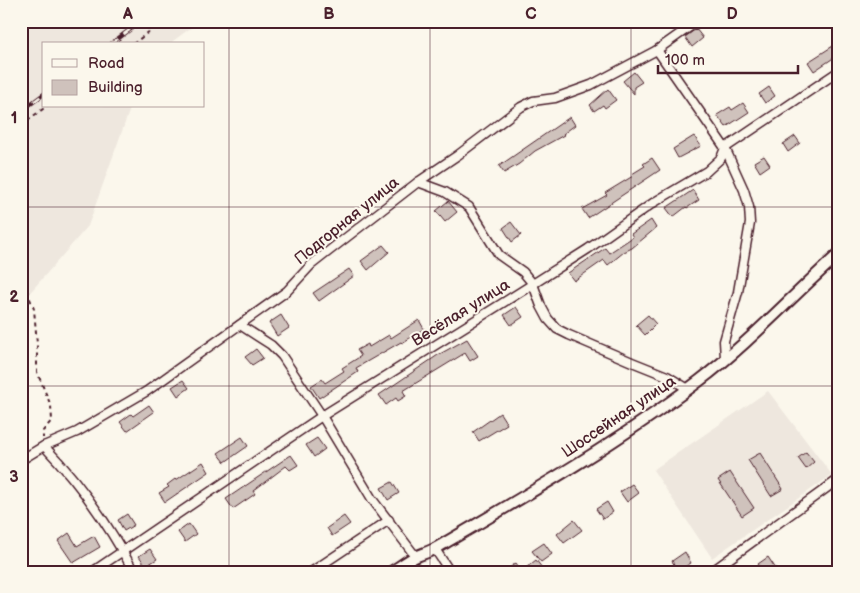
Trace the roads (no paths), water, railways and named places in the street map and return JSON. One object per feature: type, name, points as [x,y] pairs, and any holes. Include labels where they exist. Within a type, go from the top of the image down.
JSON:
[{"type":"main road","name":"Шоссейная улица","points":[[392,572],[537,489],[616,439],[688,389],[763,326],[839,254]]},
{"type":"street","name":"Подгорная улица","points":[[21,460],[44,446],[77,432],[147,390],[240,325],[287,291],[311,265],[325,254],[418,182],[458,156],[521,106],[533,101],[555,98],[591,85],[657,50],[698,21]]},
{"type":"street","points":[[657,50],[726,148],[744,190],[749,207],[750,223],[738,292],[724,341],[725,358]]},
{"type":"street","name":"Весёлая улица","points":[[92,572],[322,416],[588,249],[653,203],[708,171],[721,158],[726,148],[839,71]]},
{"type":"street","points":[[418,182],[445,192],[469,207],[499,255],[523,272],[533,284],[541,306],[548,318],[558,328],[570,336],[668,376],[688,389]]},
{"type":"street","points":[[240,325],[271,344],[282,356],[322,416],[372,499],[416,557]]},
{"type":"street","points":[[44,446],[64,467],[122,551],[134,572]]},
{"type":"street","points":[[712,572],[839,479]]},
{"type":"street","points":[[311,572],[389,520]]},
{"type":"street","points":[[435,549],[450,572]]},
{"type":"railway","points":[[114,42],[141,21]]},
{"type":"railway","points":[[21,111],[42,95]]}]
